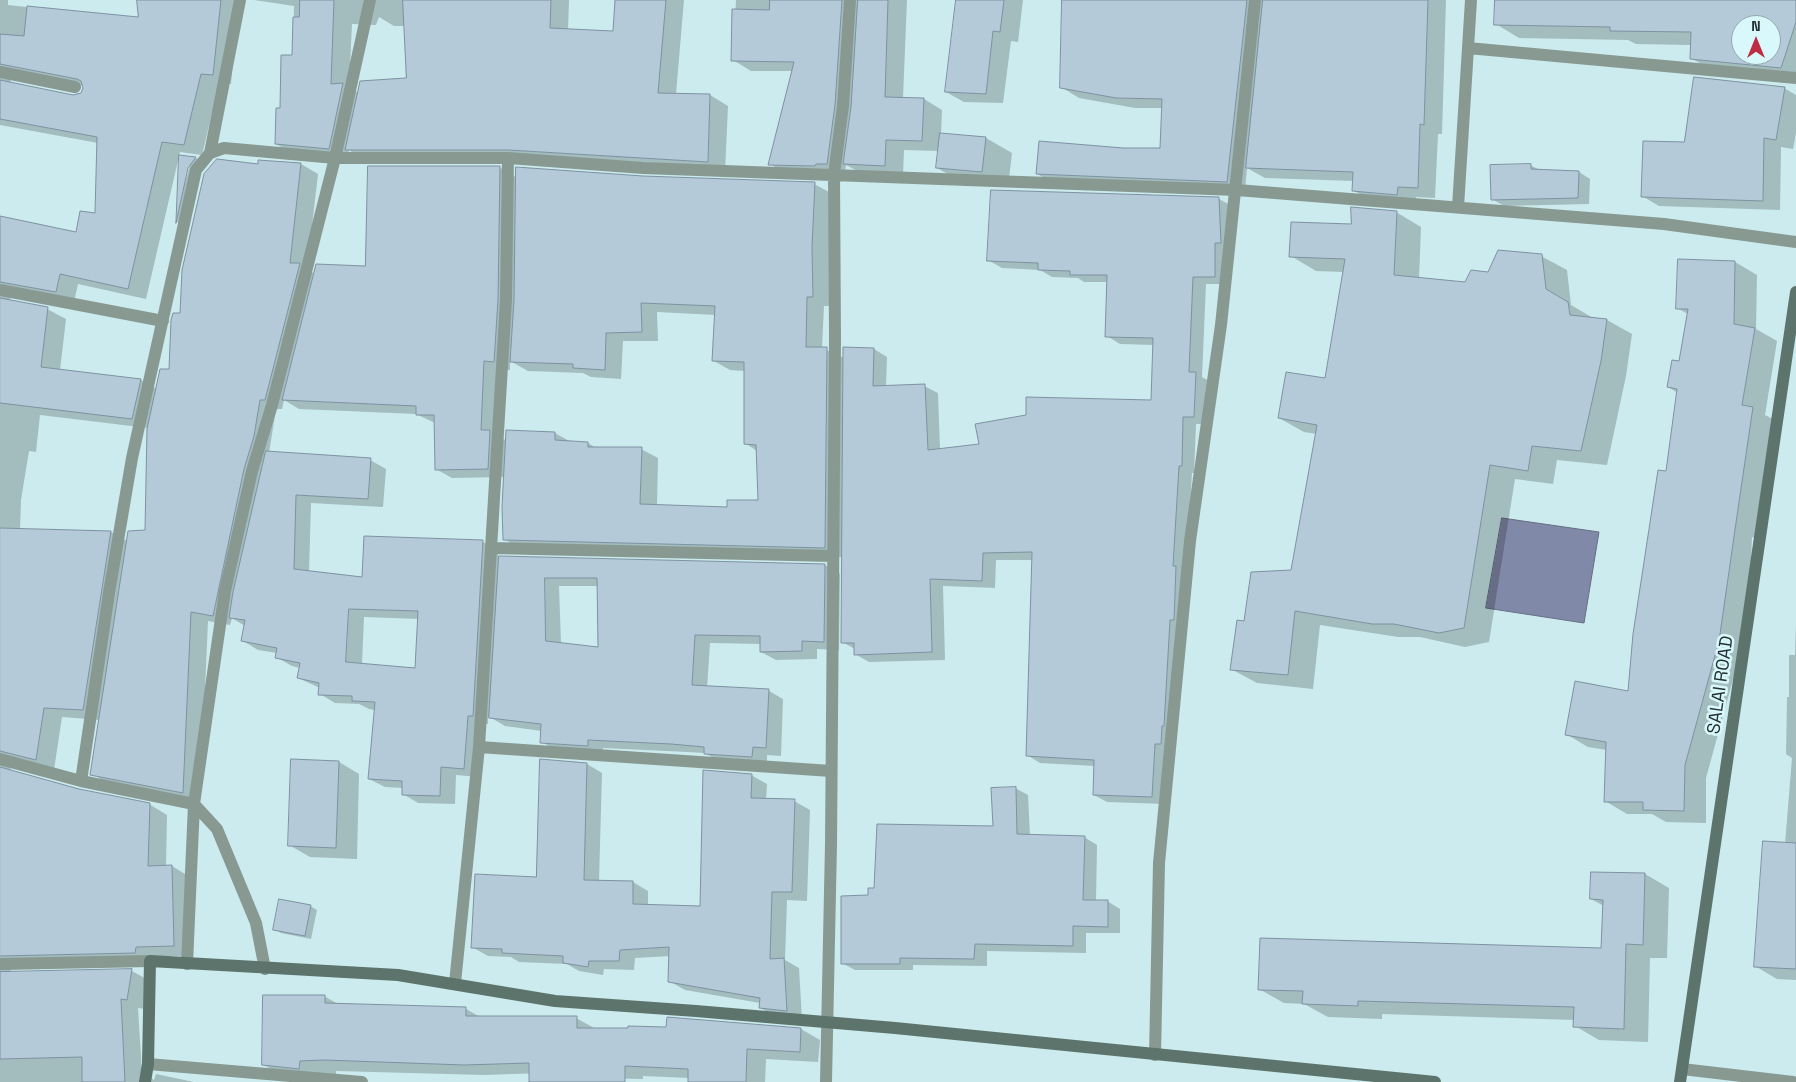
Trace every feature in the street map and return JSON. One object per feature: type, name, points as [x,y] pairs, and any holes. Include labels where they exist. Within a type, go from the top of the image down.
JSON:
[{"type":"street","points":[[81,781],[109,593],[131,468],[196,170],[210,153],[240,0]]},
{"type":"street","points":[[187,964],[194,804],[231,563],[252,471],[272,405],[335,158],[370,0]]},
{"type":"street","points":[[826,1082],[836,339],[834,174],[843,106],[850,0]]},
{"type":"street","points":[[1155,1055],[1161,844],[1190,541],[1221,326],[1237,190],[1255,0]]},
{"type":"street","points":[[1458,207],[1471,0]]},
{"type":"street","points":[[1468,48],[1796,78]]},
{"type":"street","points":[[0,72],[75,87]]},
{"type":"street","points":[[210,153],[224,148],[335,158],[508,158],[643,168],[1237,190],[1664,224],[1796,242]]},
{"type":"street","points":[[455,983],[479,746],[492,548],[506,300],[508,158]]},
{"type":"street","points":[[0,290],[163,321]]},
{"type":"street","name":"SALAI ROAD","points":[[1681,1076],[1796,292]]},
{"type":"street","points":[[492,548],[833,556]]},
{"type":"street","points":[[479,746],[831,771]]},
{"type":"street","points":[[0,759],[81,781],[194,804],[217,829],[235,869],[256,923],[266,969]]},
{"type":"street","points":[[0,964],[150,961],[398,975],[455,983],[556,1002],[696,1010],[1435,1082]]},
{"type":"street","points":[[145,1082],[148,1064],[150,961]]},
{"type":"street","points":[[148,1064],[362,1082]]},
{"type":"street","points":[[1681,1076],[1793,1082]]},
{"type":"water","points":[[1502,518],[1599,532],[1584,623],[1486,608]]},
{"type":"building","points":[[137,0],[221,0],[213,75],[201,74],[184,145],[162,142],[128,289],[60,274],[56,292],[0,282],[0,216],[76,232],[80,211],[95,213],[97,137],[0,119],[0,80],[73,95],[81,93],[83,88],[81,81],[77,79],[0,64],[0,34],[24,36],[27,6],[138,17]]},
{"type":"building","points":[[300,0],[334,0],[331,84],[343,83],[329,149],[275,144],[276,108],[280,108],[281,55],[292,55],[293,17],[299,17]]},
{"type":"building","points":[[403,0],[551,0],[550,28],[613,31],[615,0],[666,0],[658,93],[710,94],[708,162],[508,150],[345,150],[360,81],[406,78]]},
{"type":"building","points":[[770,0],[842,0],[835,105],[827,164],[816,164],[815,166],[768,165],[794,62],[731,61],[732,9],[769,10]]},
{"type":"building","points":[[858,0],[888,0],[885,97],[924,98],[922,141],[886,140],[885,166],[843,164],[851,107]]},
{"type":"building","points":[[956,0],[1004,0],[1000,32],[993,31],[986,94],[945,92]]},
{"type":"building","points":[[1062,0],[1247,0],[1227,182],[1036,174],[1039,141],[1123,148],[1160,148],[1162,99],[1116,98],[1060,88]]},
{"type":"building","points":[[1263,0],[1428,0],[1424,125],[1420,124],[1418,188],[1398,187],[1397,195],[1352,191],[1353,172],[1246,168]]},
{"type":"building","points":[[1495,0],[1796,0],[1796,22],[1781,68],[1751,65],[1781,65],[1781,15],[1731,15],[1731,63],[1690,59],[1691,32],[1610,31],[1610,27],[1494,25]]},
{"type":"building","points":[[1694,77],[1785,87],[1776,140],[1764,138],[1763,201],[1641,197],[1643,141],[1684,142]]},
{"type":"building","points":[[940,133],[986,137],[982,172],[936,168]]},
{"type":"building","points":[[179,155],[196,157],[188,168],[176,223]]},
{"type":"building","points":[[217,159],[258,164],[258,160],[301,163],[290,263],[300,263],[265,400],[260,400],[254,436],[244,469],[213,616],[191,612],[183,793],[90,775],[128,531],[145,530],[147,429],[160,369],[169,369],[171,320],[173,313],[180,313],[182,270],[204,174]]},
{"type":"building","points":[[1531,164],[1531,169],[1579,171],[1578,198],[1491,200],[1490,165]]},
{"type":"building","points":[[368,166],[500,166],[498,300],[494,362],[484,361],[481,430],[490,430],[488,469],[435,470],[434,415],[416,415],[416,406],[282,400],[316,264],[365,266]]},
{"type":"building","points":[[516,167],[643,176],[815,182],[812,247],[813,297],[807,297],[806,347],[827,347],[825,548],[503,540],[502,507],[506,430],[555,432],[555,440],[588,442],[588,447],[642,447],[640,504],[727,507],[727,500],[758,500],[756,445],[744,444],[744,362],[712,361],[715,306],[641,303],[642,332],[606,333],[605,370],[573,368],[573,364],[510,362],[514,300]]},
{"type":"building","points":[[991,190],[1219,197],[1221,243],[1215,243],[1215,277],[1193,277],[1189,372],[1196,372],[1194,417],[1183,417],[1182,466],[1179,466],[1173,566],[1176,566],[1174,620],[1170,620],[1164,726],[1162,726],[1161,744],[1155,744],[1152,797],[1093,795],[1094,760],[1026,756],[1032,552],[983,553],[982,581],[930,579],[932,652],[854,655],[854,643],[841,643],[843,347],[874,348],[873,386],[925,384],[928,450],[979,444],[975,424],[1026,415],[1026,397],[1151,400],[1153,338],[1105,337],[1107,275],[1070,275],[1070,271],[1038,270],[1038,263],[987,261]]},
{"type":"building","points":[[1351,207],[1397,211],[1394,275],[1465,282],[1471,270],[1488,272],[1498,250],[1542,254],[1546,289],[1568,302],[1570,315],[1607,319],[1601,361],[1581,451],[1532,446],[1528,471],[1490,465],[1464,628],[1439,633],[1394,624],[1372,624],[1295,611],[1288,675],[1230,670],[1237,620],[1244,621],[1251,572],[1291,570],[1317,425],[1278,418],[1286,372],[1325,378],[1345,259],[1289,257],[1291,222],[1351,224]]},
{"type":"building","points":[[1678,259],[1735,261],[1734,324],[1755,328],[1742,405],[1753,407],[1719,641],[1685,765],[1684,811],[1643,810],[1643,802],[1604,802],[1606,742],[1565,735],[1575,681],[1628,691],[1633,634],[1658,470],[1666,471],[1677,389],[1667,387],[1672,360],[1679,361],[1688,309],[1676,309]]},
{"type":"building","points":[[0,298],[48,307],[41,367],[141,379],[132,419],[0,403]]},
{"type":"building","points":[[266,451],[371,458],[368,499],[296,495],[294,569],[362,577],[364,536],[483,540],[473,716],[468,716],[464,769],[441,767],[440,796],[402,795],[402,781],[368,779],[375,702],[352,701],[352,696],[318,695],[319,683],[297,678],[300,663],[275,658],[277,648],[241,641],[245,620],[229,618],[233,592]],"holes":[[[349,609],[418,611],[415,668],[346,662]]]},
{"type":"building","points":[[0,528],[111,531],[83,710],[44,708],[36,760],[0,751]]},
{"type":"building","points":[[499,556],[825,564],[824,642],[802,641],[802,651],[760,652],[760,636],[695,635],[692,685],[769,689],[766,748],[753,747],[752,757],[704,754],[704,747],[671,744],[588,740],[588,746],[540,743],[541,724],[489,718]],"holes":[[[545,578],[597,578],[598,647],[546,641]]]},
{"type":"building","points":[[291,759],[339,761],[336,848],[288,846]]},
{"type":"building","points":[[540,759],[587,763],[584,880],[633,881],[633,904],[700,906],[703,770],[752,774],[751,798],[795,799],[792,892],[772,892],[770,959],[784,958],[787,1011],[759,1008],[760,998],[668,982],[669,947],[620,950],[619,961],[589,961],[588,967],[563,963],[563,956],[502,953],[502,949],[471,948],[475,874],[536,877]]},
{"type":"building","points":[[0,767],[79,789],[150,803],[148,866],[172,865],[174,946],[136,947],[135,953],[0,956]]},
{"type":"building","points":[[1016,787],[1017,834],[1085,836],[1083,900],[1108,900],[1108,927],[1073,926],[1073,946],[975,944],[974,959],[900,958],[900,964],[841,964],[841,896],[868,895],[868,888],[874,888],[877,824],[993,826],[991,788]]},
{"type":"building","points":[[1763,841],[1796,843],[1796,969],[1754,967]]},
{"type":"building","points":[[1591,872],[1645,873],[1643,945],[1626,944],[1624,1029],[1573,1027],[1574,1007],[1358,1001],[1358,1006],[1302,1004],[1303,991],[1258,990],[1260,938],[1601,948],[1603,900],[1590,899]]},
{"type":"building","points":[[279,899],[311,905],[305,936],[273,930]]},
{"type":"building","points":[[132,969],[127,1000],[121,999],[125,1082],[82,1082],[82,1057],[0,1059],[0,972]]},
{"type":"building","points":[[263,995],[325,995],[325,1003],[466,1007],[466,1016],[577,1016],[577,1028],[666,1027],[667,1017],[801,1028],[800,1052],[747,1049],[746,1082],[688,1082],[688,1069],[625,1066],[625,1082],[529,1082],[529,1063],[464,1065],[324,1060],[300,1061],[299,1069],[262,1065]]}]
